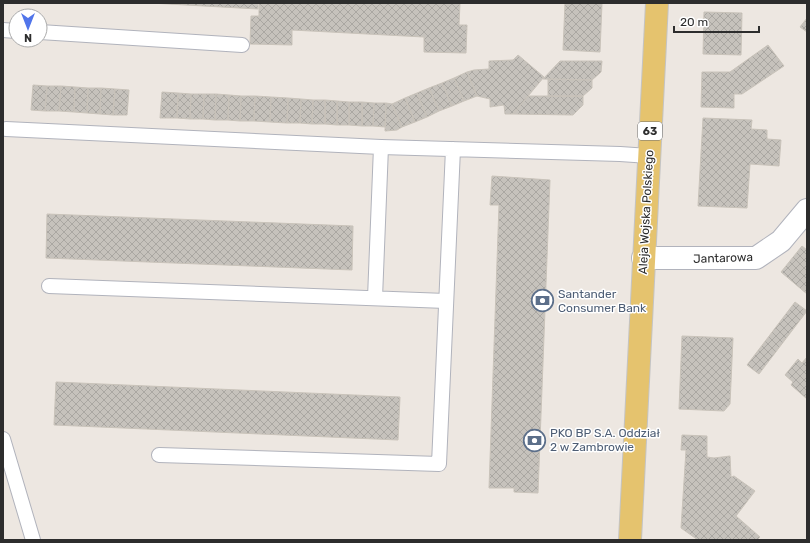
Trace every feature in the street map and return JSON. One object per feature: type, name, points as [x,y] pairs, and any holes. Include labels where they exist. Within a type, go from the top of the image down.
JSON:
[{"type":"main road","name":"Aleja Wojska Polskiego","points":[[630,540],[657,3]]},
{"type":"street","name":"Jantarowa","points":[[643,258],[756,258],[781,241],[807,210]]},
{"type":"lane","points":[[48,33],[242,45]]},
{"type":"lane","points":[[6,129],[381,147],[649,156]]},
{"type":"lane","points":[[375,298],[381,147]]},
{"type":"lane","points":[[159,455],[439,464],[453,149]]},
{"type":"lane","points":[[49,286],[446,301]]},
{"type":"lane","points":[[3,439],[32,540]]},
{"type":"building","points":[[150,3],[258,3],[258,9]]},
{"type":"building","points":[[259,3],[460,3],[459,25],[467,25],[466,53],[424,52],[424,37],[292,30],[292,45],[250,44],[251,16],[259,16]]},
{"type":"building","points":[[565,3],[602,3],[600,52],[563,50]]},
{"type":"building","points":[[704,12],[742,13],[741,55],[703,54]]},
{"type":"building","points":[[807,18],[807,32],[800,27]]},
{"type":"building","points":[[768,45],[784,66],[742,94],[734,94],[734,108],[701,107],[702,72],[730,72]]},
{"type":"building","points":[[518,55],[544,77],[513,114],[505,114],[504,105],[490,107],[490,99],[477,96],[467,72],[489,69],[489,61],[513,60]]},
{"type":"building","points":[[560,61],[602,61],[601,72],[592,80],[543,79]]},
{"type":"building","points":[[467,72],[477,96],[464,101],[454,78]]},
{"type":"building","points":[[454,78],[464,101],[452,106],[442,83]]},
{"type":"building","points":[[548,79],[592,80],[592,88],[583,96],[548,96]]},
{"type":"building","points":[[442,83],[452,106],[439,111],[429,88]]},
{"type":"building","points":[[33,85],[47,86],[45,111],[31,110]]},
{"type":"building","points":[[47,86],[61,86],[59,111],[45,111]]},
{"type":"building","points":[[61,86],[75,87],[74,112],[59,111]]},
{"type":"building","points":[[75,87],[88,88],[87,113],[74,112]]},
{"type":"building","points":[[88,88],[101,88],[100,114],[87,113]]},
{"type":"building","points":[[101,88],[115,89],[113,115],[100,114]]},
{"type":"building","points":[[429,88],[439,111],[427,117],[417,93]]},
{"type":"building","points":[[115,89],[129,90],[127,115],[113,115]]},
{"type":"building","points":[[162,92],[178,93],[177,118],[160,118]]},
{"type":"building","points":[[178,93],[191,94],[190,119],[177,118]]},
{"type":"building","points":[[417,93],[427,117],[415,122],[405,98]]},
{"type":"building","points":[[191,94],[204,94],[203,119],[190,119]]},
{"type":"building","points":[[204,94],[216,94],[215,120],[203,119]]},
{"type":"building","points":[[216,94],[229,95],[228,120],[215,120]]},
{"type":"building","points":[[229,95],[241,96],[240,121],[228,120]]},
{"type":"building","points":[[241,96],[255,96],[254,121],[240,121]]},
{"type":"building","points":[[255,96],[271,97],[270,122],[254,121]]},
{"type":"building","points":[[528,96],[583,96],[583,105],[573,115],[513,114]]},
{"type":"building","points":[[271,97],[288,98],[287,123],[270,122]]},
{"type":"building","points":[[288,98],[301,99],[300,123],[287,123]]},
{"type":"building","points":[[405,98],[415,122],[402,127],[392,104]]},
{"type":"building","points":[[301,99],[313,100],[312,124],[300,123]]},
{"type":"building","points":[[313,100],[325,100],[325,124],[312,124]]},
{"type":"building","points":[[325,100],[337,101],[337,125],[325,124]]},
{"type":"building","points":[[337,101],[349,102],[349,125],[337,125]]},
{"type":"building","points":[[349,102],[362,102],[362,126],[349,125]]},
{"type":"building","points":[[362,102],[374,103],[373,126],[362,126]]},
{"type":"building","points":[[374,103],[386,103],[385,127],[373,126]]},
{"type":"building","points":[[386,103],[392,104],[402,127],[397,130],[385,131]]},
{"type":"building","points":[[703,118],[752,120],[751,129],[767,130],[767,139],[781,140],[779,166],[750,164],[747,208],[698,206]]},
{"type":"building","points":[[492,176],[550,180],[538,493],[514,492],[514,488],[489,488],[499,205],[490,205]]},
{"type":"building","points":[[47,214],[353,226],[352,270],[46,258]]},
{"type":"building","points":[[802,246],[807,250],[807,294],[781,272]]},
{"type":"building","points":[[795,302],[807,311],[759,374],[747,365]]},
{"type":"building","points":[[682,336],[733,338],[730,404],[724,411],[679,409]]},
{"type":"building","points":[[807,357],[807,399],[791,385],[793,382],[785,375],[798,359],[802,363]]},
{"type":"building","points":[[56,382],[400,397],[398,440],[54,425]]},
{"type":"building","points":[[682,435],[707,436],[707,457],[714,458],[730,456],[731,477],[734,476],[755,491],[736,516],[760,537],[757,540],[698,540],[681,528],[686,450],[681,450]]},
{"type":"place","name":"Santander Consumer Bank","points":[[542,301]]},
{"type":"place","name":"PKO BP S.A. Oddział 2 w Zambrowie","points":[[534,440]]}]
